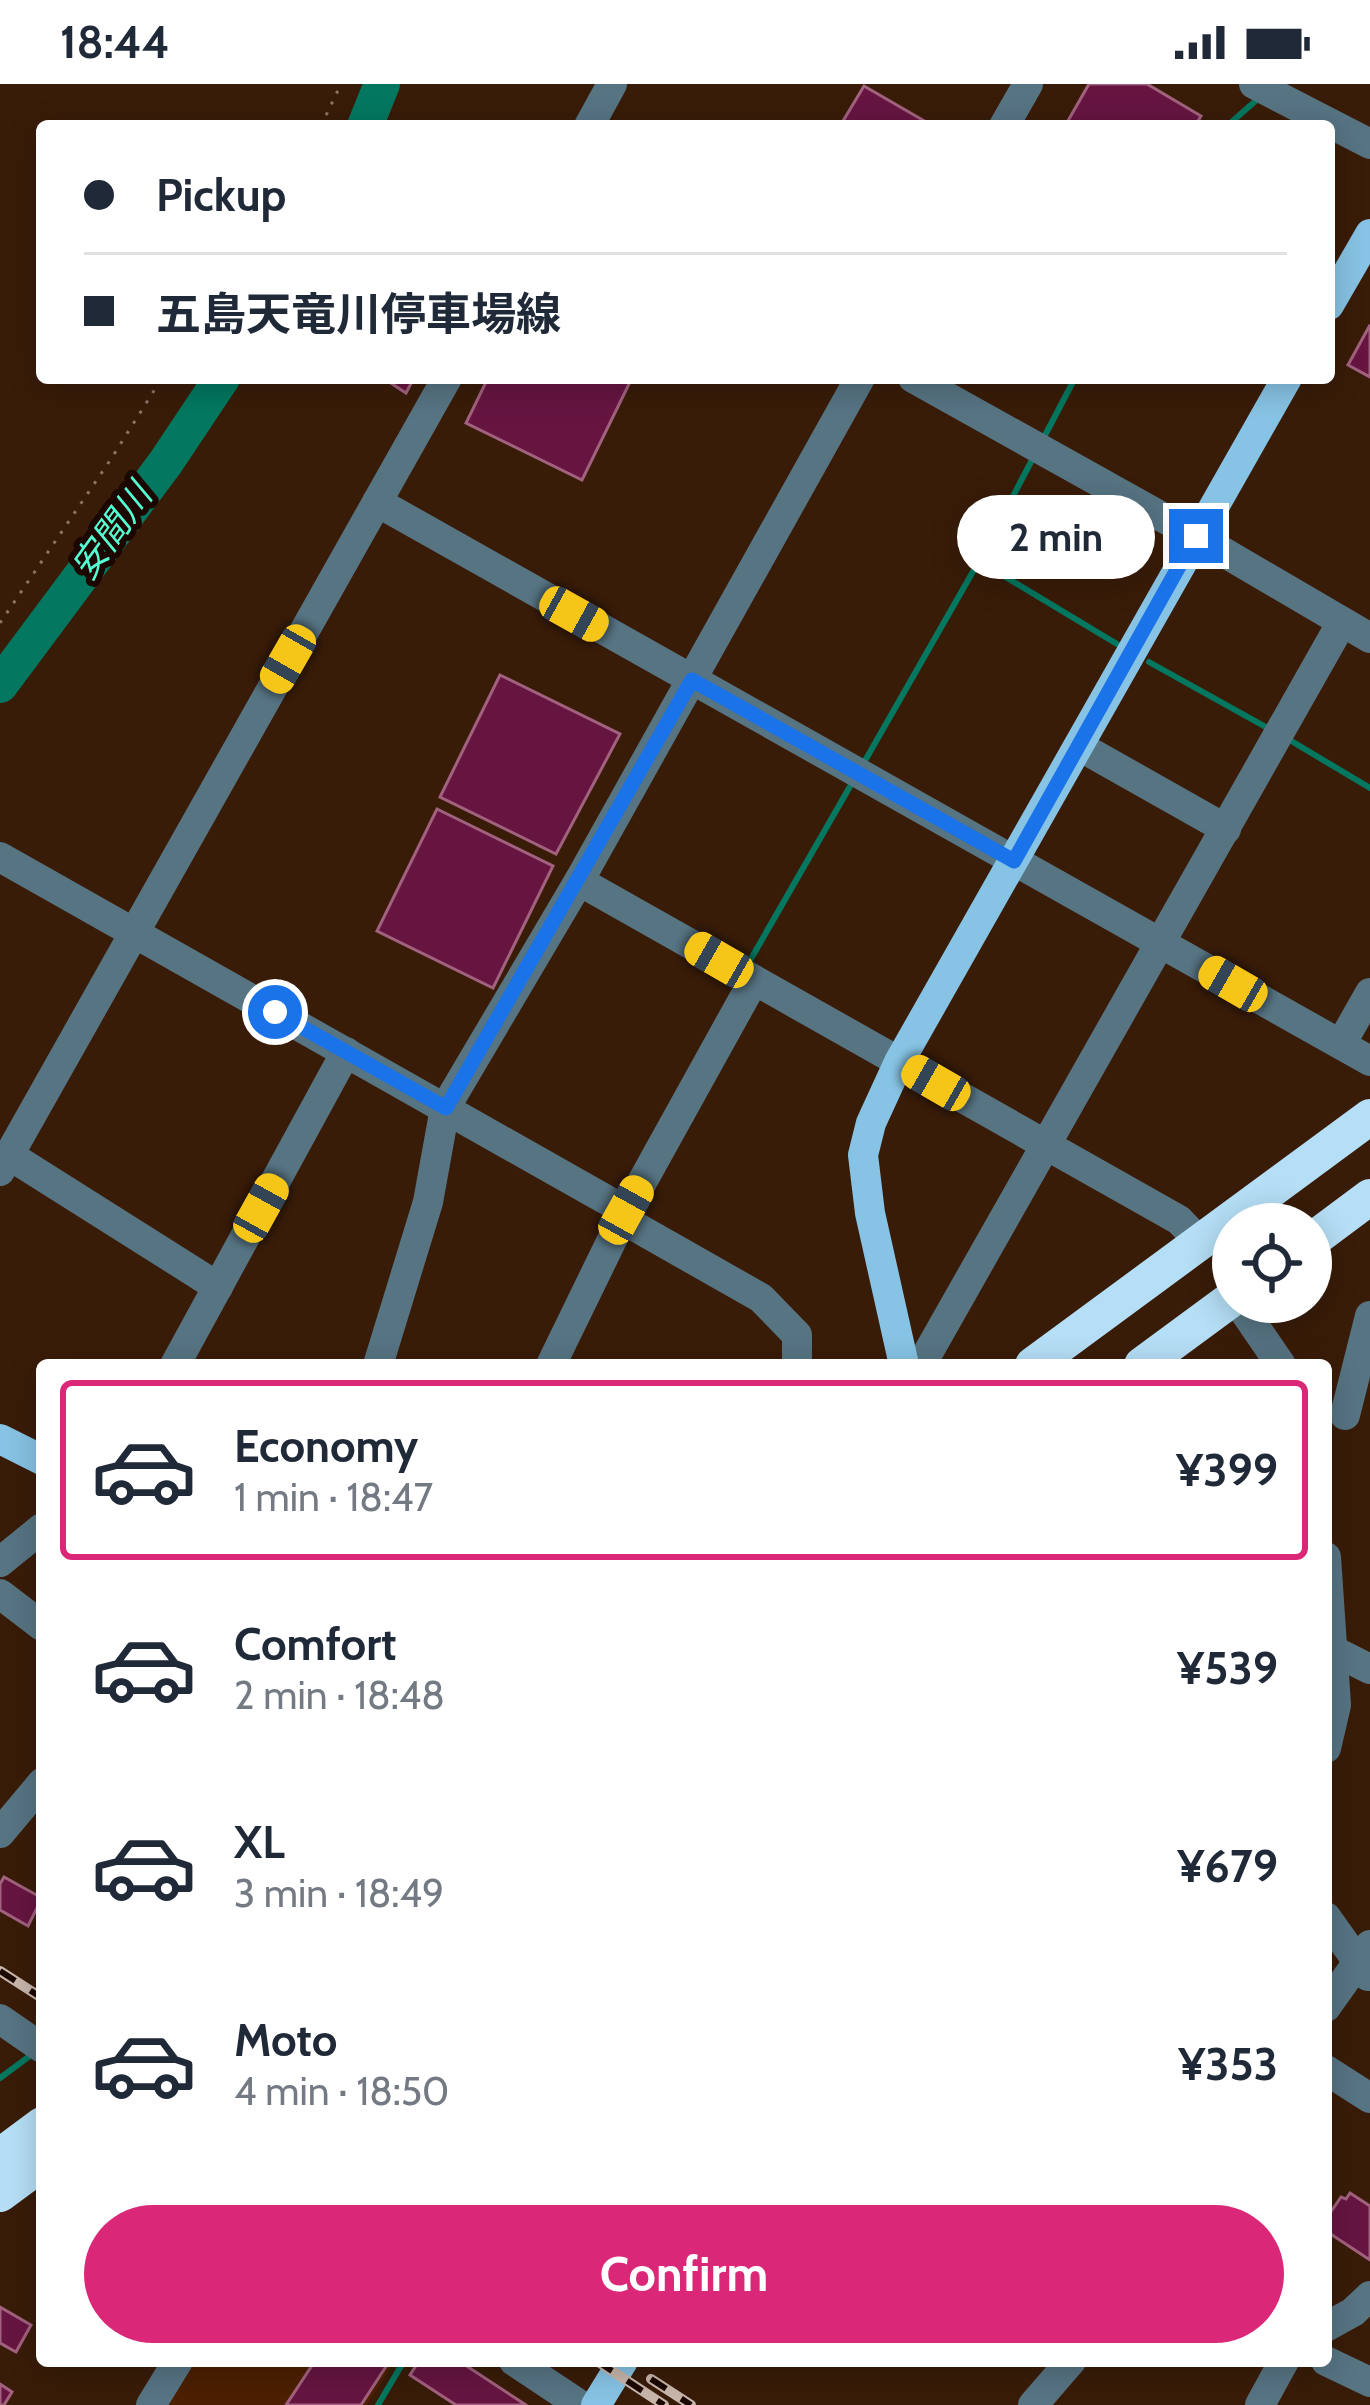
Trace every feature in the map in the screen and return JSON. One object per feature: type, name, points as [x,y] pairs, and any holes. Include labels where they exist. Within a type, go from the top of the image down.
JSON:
[{"type":"highway","points":[[1041,1359],[1370,1117]]},
{"type":"highway","points":[[1332,1225],[1370,1197]]},
{"type":"highway","points":[[1151,1359],[1212,1316]]},
{"type":"highway","points":[[0,2156],[36,2129]]},
{"type":"highway","points":[[0,2194],[36,2167]]},
{"type":"main road","points":[[1335,295],[1370,234]]},
{"type":"main road","points":[[903,1359],[869,1214],[863,1155],[871,1123],[899,1062],[1284,384]]},
{"type":"main road","points":[[0,1438],[36,1457]]},
{"type":"main road","points":[[596,2405],[618,2367]]},
{"type":"street","points":[[592,120],[612,84]]},
{"type":"street","points":[[1007,120],[1028,84]]},
{"type":"street","points":[[1254,84],[1324,120]]},
{"type":"street","points":[[1335,126],[1370,144]]},
{"type":"street","points":[[218,1287],[4,1163],[444,384]]},
{"type":"street","points":[[380,1359],[428,1202],[446,1108],[579,881],[857,384]]},
{"type":"street","points":[[924,384],[1370,638]]},
{"type":"street","points":[[377,502],[1370,1061]]},
{"type":"street","points":[[924,1359],[1342,622]]},
{"type":"street","points":[[1078,746],[1226,829]]},
{"type":"street","points":[[0,857],[446,1108],[761,1298],[797,1335],[797,1359]]},
{"type":"street","points":[[579,881],[1178,1220],[1200,1243]]},
{"type":"street","points":[[554,1359],[624,1215],[754,980]]},
{"type":"street","points":[[1341,1044],[1370,993]]},
{"type":"street","points":[[178,1359],[346,1052]]},
{"type":"street","points":[[1347,1417],[1370,1316]]},
{"type":"street","points":[[1251,1323],[1277,1359]]},
{"type":"street","points":[[0,1562],[36,1533]]},
{"type":"street","points":[[0,1594],[36,1621]]},
{"type":"street","points":[[1332,1645],[1370,1669]]},
{"type":"street","points":[[1332,1664],[1336,1705],[1332,1722]]},
{"type":"street","points":[[0,1833],[36,1790]]},
{"type":"street","points":[[1332,1924],[1366,1962],[1332,2000]]},
{"type":"street","points":[[0,2019],[36,2044]]},
{"type":"street","points":[[1332,2074],[1370,2098]]},
{"type":"street","points":[[1332,2324],[1370,2296]]},
{"type":"street","points":[[1332,2364],[1370,2382]]},
{"type":"street","points":[[151,2405],[174,2367]]},
{"type":"street","points":[[523,2367],[580,2405]]},
{"type":"street","points":[[1033,2405],[1066,2367]]},
{"type":"street","points":[[1260,2405],[1281,2367]]},
{"type":"path","points":[[324,120],[341,84]]},
{"type":"path","points":[[0,623],[158,384]]},
{"type":"shaded area","points":[[182,2367],[391,2367],[367,2405],[157,2405]]},
{"type":"building","points":[[1089,84],[1147,84],[1201,116],[1199,120],[1068,120]]},
{"type":"building","points":[[864,86],[923,120],[844,120]]},
{"type":"building","points":[[1370,325],[1370,377],[1348,365]]},
{"type":"building","points":[[485,384],[629,384],[582,480],[466,423]]},
{"type":"building","points":[[500,675],[620,734],[556,854],[440,797]]},
{"type":"building","points":[[437,809],[553,866],[493,988],[377,931]]},
{"type":"building","points":[[4,1877],[36,1895],[36,1910],[28,1926],[0,1910]]},
{"type":"building","points":[[1350,2193],[1370,2206],[1370,2260],[1332,2235],[1332,2210],[1341,2197],[1346,2199]]},
{"type":"building","points":[[0,2307],[31,2325],[16,2352],[0,2343]]},
{"type":"building","points":[[311,2367],[386,2367],[361,2405],[286,2405]]},
{"type":"building","points":[[415,2367],[468,2367],[526,2405],[456,2405],[410,2375]]},
{"type":"building","points":[[0,2384],[12,2392],[4,2405],[0,2405]]},
{"type":"waterway","name":"安間川","points":[[367,120],[382,84]]},
{"type":"waterway","points":[[1234,120],[1260,97]]},
{"type":"waterway","name":"安間川","points":[[0,685],[166,462],[218,384]]},
{"type":"waterway","points":[[1042,441],[1072,384]]},
{"type":"waterway","points":[[862,766],[1033,458]]},
{"type":"waterway","points":[[979,561],[1117,644]]},
{"type":"waterway","points":[[1149,662],[1271,730]]},
{"type":"waterway","points":[[1288,739],[1370,788]]},
{"type":"waterway","points":[[748,964],[852,783]]},
{"type":"waterway","points":[[0,2078],[31,2055]]},
{"type":"waterway","points":[[378,2405],[400,2367]]},
{"type":"railway","points":[[0,1971],[36,1994]]},
{"type":"railway","points":[[606,2367],[664,2405]]},
{"type":"railway","points":[[651,2379],[691,2405]]},
{"type":"route","points":[[275,1012],[446,1108],[692,680],[1014,861],[1196,536]]}]
